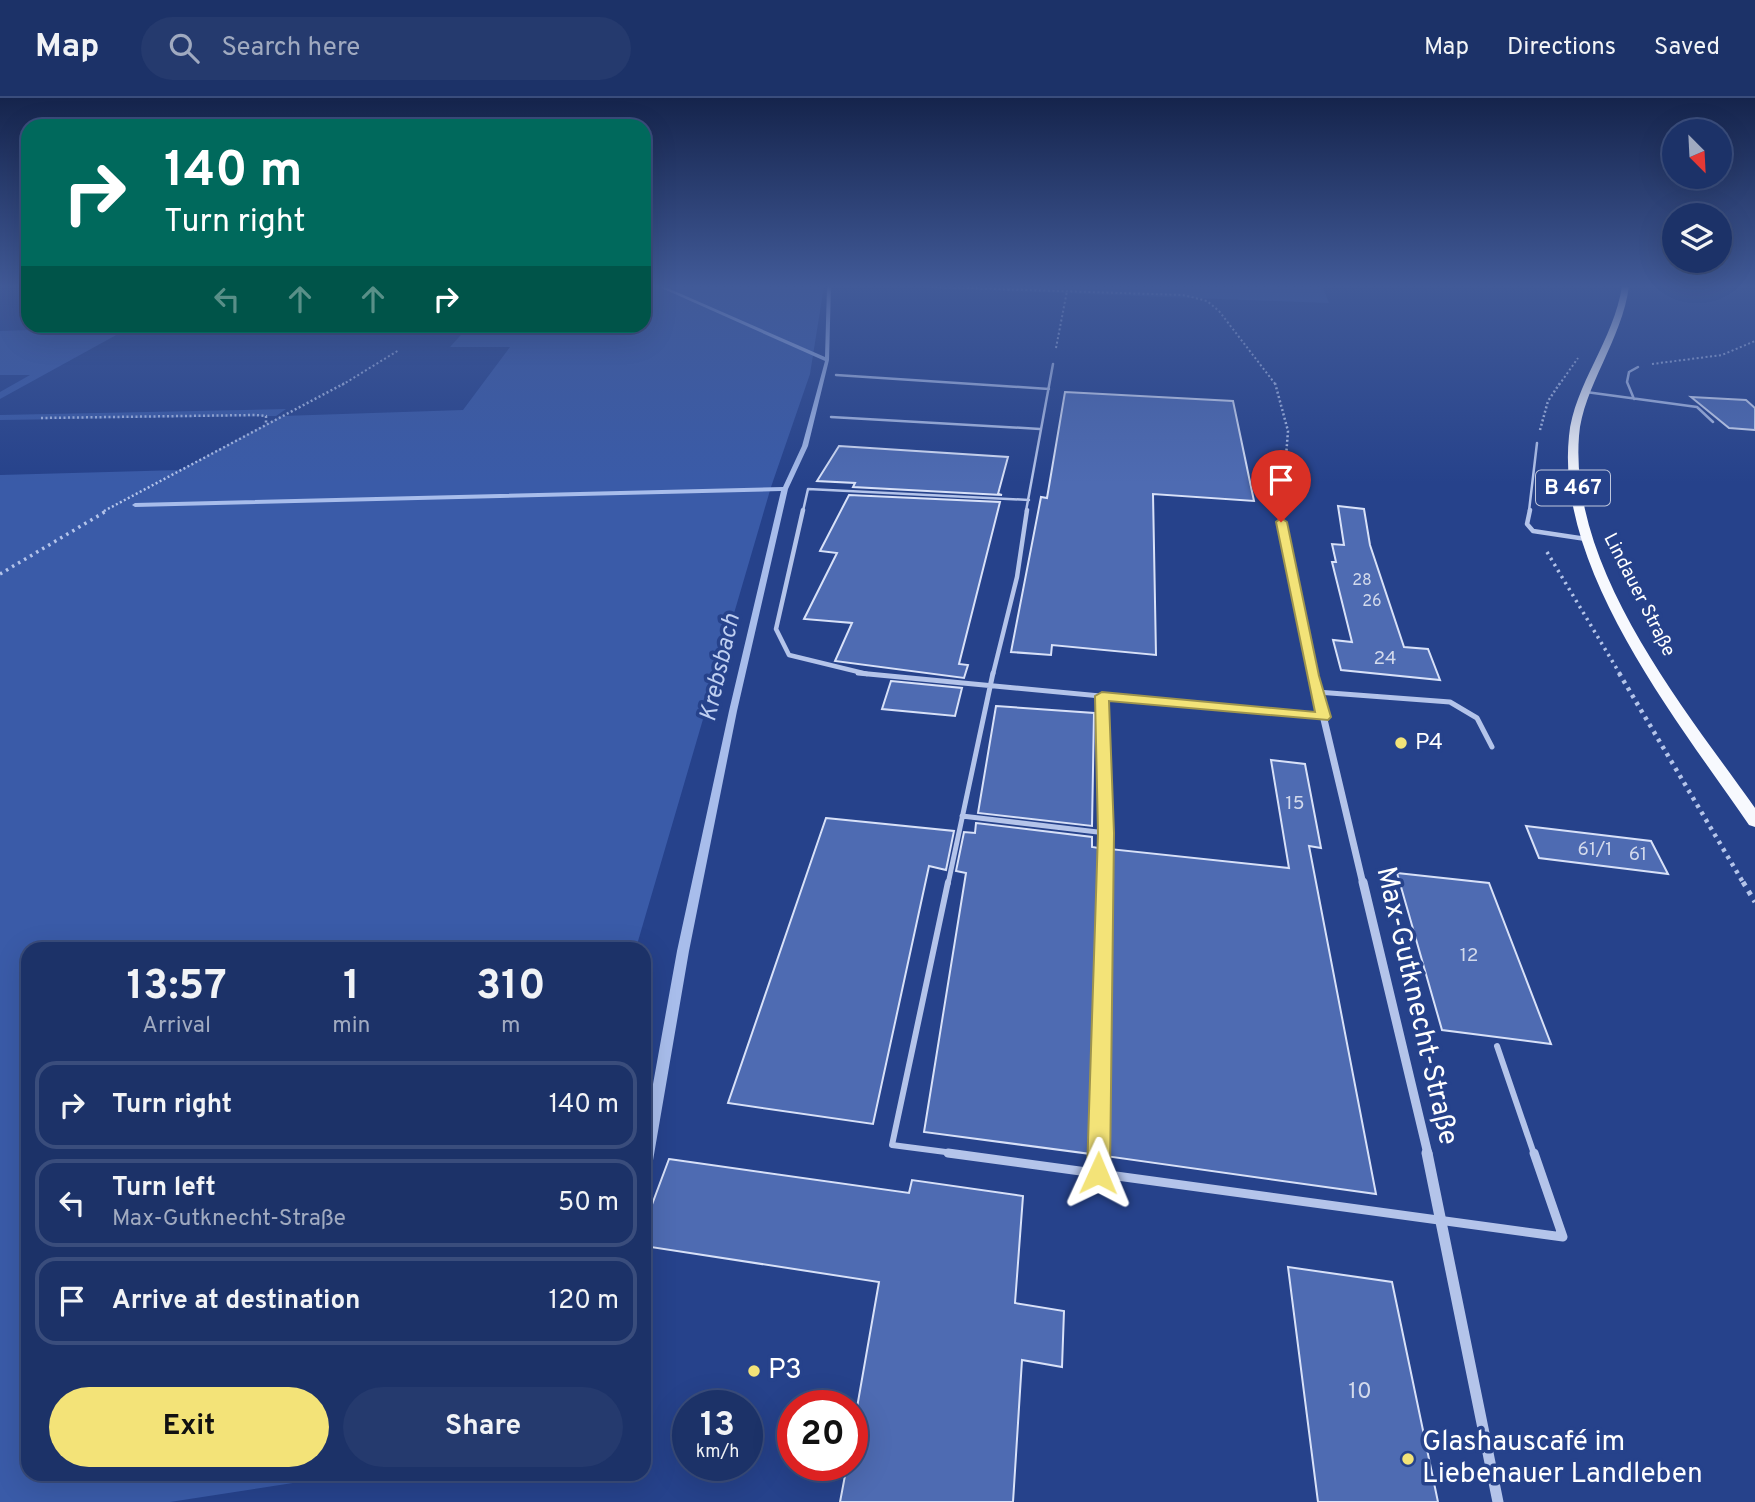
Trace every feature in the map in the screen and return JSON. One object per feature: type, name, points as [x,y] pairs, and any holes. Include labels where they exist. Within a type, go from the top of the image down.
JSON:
[{"type":"main road","name":"Lindauer Straße","points":[[1605,352],[1577,418],[1572,459],[1573,487],[1587,539],[1606,582],[1651,665],[1755,821]]},
{"type":"street","name":"Max-Gutknecht-Straße","points":[[1281,522],[1317,692],[1443,1219],[1498,1502]]},
{"type":"lane","points":[[1053,364],[1017,577],[961,816],[892,1145],[1563,1237],[1497,1046]]},
{"type":"lane","points":[[1634,399],[1627,382],[1629,372],[1638,367]]},
{"type":"lane","points":[[836,375],[1049,389]]},
{"type":"lane","points":[[1586,392],[1697,407],[1713,422]]},
{"type":"lane","points":[[831,417],[1040,429]]},
{"type":"lane","points":[[1537,443],[1533,494],[1527,524],[1533,531],[1587,539]]},
{"type":"lane","points":[[1029,500],[808,489],[776,629],[789,655],[825,666],[872,674],[1323,717]]},
{"type":"lane","points":[[1317,692],[1450,702],[1477,718],[1492,747]]},
{"type":"lane","points":[[1098,1173],[1106,833],[1102,696]]},
{"type":"lane","points":[[961,816],[1106,833]]},
{"type":"path","points":[[0,574],[90,519],[340,387],[397,352]]},
{"type":"path","points":[[1053,364],[1055,352]]},
{"type":"path","points":[[1252,352],[1283,401],[1288,431],[1281,522]]},
{"type":"path","points":[[1638,367],[1731,352]]},
{"type":"path","points":[[1537,443],[1548,401],[1580,355]]},
{"type":"path","points":[[41,418],[255,415],[266,416],[266,425]]},
{"type":"path","points":[[1533,531],[1553,560],[1755,902]]},
{"type":"shaded area","points":[[0,352],[86,352],[0,399],[0,392],[30,375],[0,375]]},
{"type":"shaded area","points":[[507,352],[814,352],[810,374],[771,487],[638,942],[21,942],[21,1481],[306,1481],[170,1502],[0,1502],[0,475],[180,470],[282,416],[463,410]]},
{"type":"shaded area","points":[[286,409],[276,416],[0,420],[0,415]]},
{"type":"building","points":[[1065,392],[1233,401],[1254,501],[1153,494],[1156,655],[1052,645],[1051,655],[1011,652],[1041,497],[1047,498]]},
{"type":"building","points":[[1691,397],[1746,400],[1755,408],[1755,430],[1729,428]]},
{"type":"building","points":[[839,446],[1008,457],[998,494],[1002,495],[853,487],[855,483],[817,481]]},
{"type":"building","points":[[849,495],[1000,502],[959,664],[968,665],[964,678],[835,661],[852,623],[804,619],[837,553],[820,551]]},
{"type":"building","points":[[1338,506],[1364,509],[1370,545],[1404,647],[1428,649],[1440,680],[1341,670],[1333,640],[1352,642],[1332,562],[1336,562],[1332,544],[1344,545]]},
{"type":"building","points":[[891,681],[962,688],[955,716],[882,709]]},
{"type":"building","points":[[996,706],[1094,713],[1092,826],[978,813]]},
{"type":"building","points":[[1271,760],[1305,764],[1321,848],[1309,846],[1376,1194],[1105,1156],[1110,849],[1289,868]]},
{"type":"building","points":[[826,818],[954,831],[946,870],[929,866],[873,1124],[728,1103]]},
{"type":"building","points":[[976,823],[1092,837],[1092,847],[1099,848],[1091,1154],[924,1132],[966,873],[956,871],[964,832],[975,833]]},
{"type":"building","points":[[1526,826],[1651,841],[1668,874],[1539,858]]},
{"type":"building","points":[[1397,873],[1489,883],[1551,1044],[1442,1030]]},
{"type":"building","points":[[669,1159],[909,1193],[912,1180],[1023,1196],[1015,1303],[1064,1311],[1062,1367],[1022,1360],[1013,1502],[840,1502],[844,1481],[868,1481],[868,1390],[860,1390],[879,1282],[651,1247],[651,1207]]},
{"type":"building","points":[[1288,1267],[1392,1282],[1438,1502],[1318,1502]]},
{"type":"waterway","name":"Krebsbach","points":[[808,352],[827,360]]},
{"type":"waterway","points":[[827,352],[827,360]]},
{"type":"waterway","name":"Krebsbach","points":[[785,489],[805,446],[827,360]]},
{"type":"waterway","points":[[135,505],[785,489]]},
{"type":"waterway","name":"Krebsbach","points":[[651,1132],[683,951],[733,711],[785,489]]},
{"type":"place","name":"P4","points":[[1401,743]]},
{"type":"place","name":"P3","points":[[754,1371]]},
{"type":"place","name":"Glashauscafé im Liebenauer Landleben","points":[[1408,1459]]},
{"type":"route","points":[[1098,1173],[1106,833],[1102,696],[1323,717],[1312,676],[1281,522]]}]
